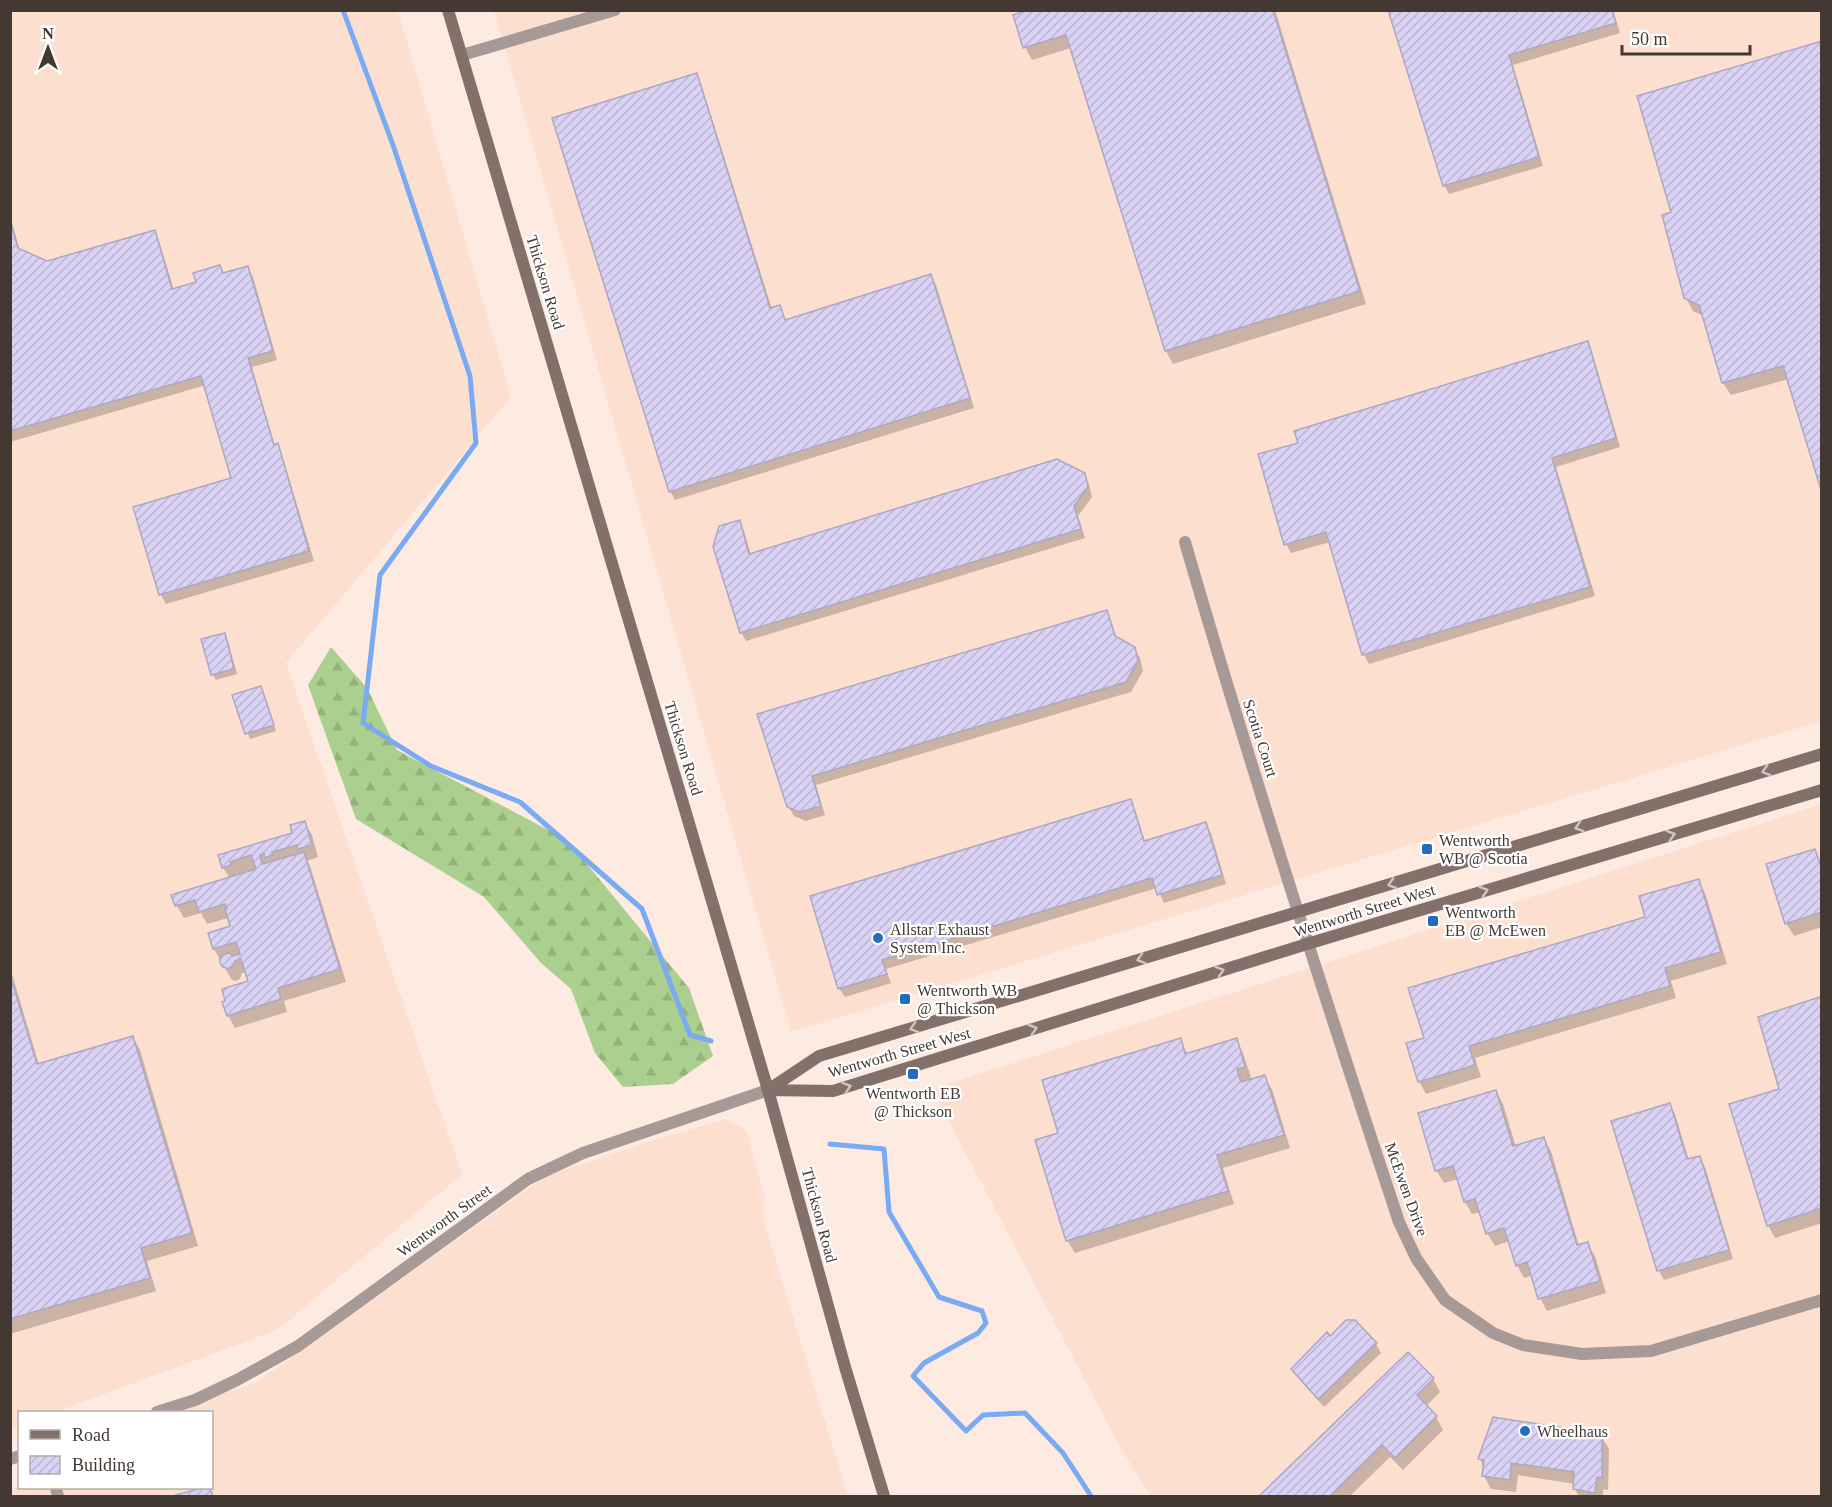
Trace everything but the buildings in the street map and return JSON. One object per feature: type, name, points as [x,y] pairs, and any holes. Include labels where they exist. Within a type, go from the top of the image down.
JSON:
[{"type":"main road","name":"Thickson Road","points":[[448,10],[768,1090],[884,1497]]},
{"type":"main road","name":"Wentworth Street West","points":[[768,1090],[819,1056],[1821,754]]},
{"type":"main road","name":"Wentworth Street West","points":[[768,1090],[833,1092],[1307,944],[1821,790]]},
{"type":"street","points":[[462,55],[615,10]]},
{"type":"street","name":"Scotia Court","points":[[1185,542],[1227,689],[1307,944]]},
{"type":"street","name":"McEwen Drive","points":[[1307,944],[1399,1222],[1416,1258],[1445,1300],[1493,1333],[1524,1345],[1582,1354],[1651,1351],[1821,1300]]},
{"type":"street","name":"Wentworth Street","points":[[163,1411],[195,1400],[237,1380],[298,1346],[528,1179],[583,1152],[768,1090]]},
{"type":"shaded area","points":[[11,11],[398,11],[511,397],[286,663],[462,1174],[277,1330],[59,1411],[18,1411],[18,1426],[11,1429]]},
{"type":"shaded area","points":[[494,11],[1821,11],[1821,721],[791,1032]]},
{"type":"shaded area","points":[[1821,804],[1821,1496],[1151,1496],[1121,1449],[932,1089]]},
{"type":"shaded area","points":[[725,1119],[746,1130],[765,1197],[763,1218],[848,1496],[11,1496],[10,1490],[18,1486],[18,1489],[213,1489],[213,1411],[171,1411],[255,1383],[545,1177],[641,1144]]},
{"type":"green space","points":[[331,647],[367,688],[397,750],[567,840],[689,988],[713,1056],[673,1084],[623,1087],[595,1053],[571,989],[541,963],[484,897],[356,819],[308,685]]},
{"type":"waterway","points":[[343,10],[393,145],[470,376],[476,443],[380,575],[363,723],[431,766],[520,802],[642,909],[690,1035],[711,1041]]},
{"type":"waterway","points":[[830,1144],[884,1149],[889,1212],[939,1297],[982,1311],[986,1323],[978,1333],[924,1363],[913,1376],[966,1431],[983,1415],[1025,1413],[1063,1453],[1091,1496]]},
{"type":"place","name":"Wentworth WB @ Scotia","points":[[1427,849]]},
{"type":"place","name":"Wentworth EB @ McEwen","points":[[1433,921]]},
{"type":"place","name":"Allstar Exhaust System Inc.","points":[[878,938]]},
{"type":"place","name":"Wentworth WB @ Thickson","points":[[905,999]]},
{"type":"place","name":"Wentworth EB @ Thickson","points":[[913,1074]]},
{"type":"place","name":"Wheelhaus","points":[[1525,1431]]}]
